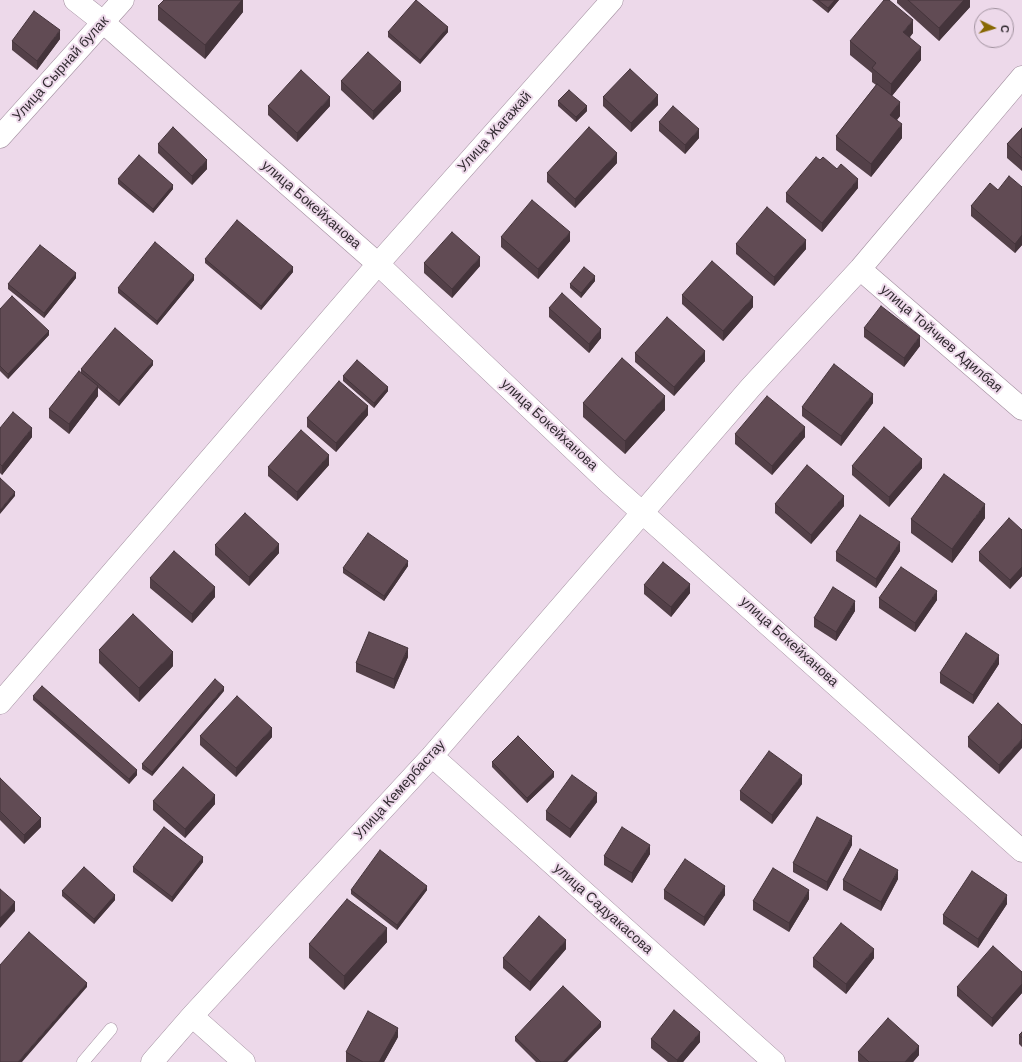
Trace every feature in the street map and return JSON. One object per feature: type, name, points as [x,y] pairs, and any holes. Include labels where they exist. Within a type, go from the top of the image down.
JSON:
[{"type":"street","name":"улица Бокейханова","points":[[75,0],[103,22],[378,264],[609,483],[644,512],[1022,851]]},
{"type":"street","name":"Улица Сырнай булак","points":[[0,137],[123,0]]},
{"type":"street","name":"Улица Жагажай","points":[[0,703],[378,264],[612,0]]},
{"type":"street","name":"Улица Кемербастау","points":[[152,1062],[192,1016],[432,756],[751,387],[860,269],[1022,77]]},
{"type":"street","name":"улица Тойчиев Адилбая","points":[[860,269],[1022,409]]},
{"type":"street","name":"улица Садуакасова","points":[[432,756],[774,1062]]},
{"type":"street","points":[[192,1016],[244,1062]]},
{"type":"lane","points":[[83,1062],[111,1029]]},
{"type":"building","points":[[164,0],[242,0],[205,45],[158,6]]},
{"type":"building","points":[[416,0],[448,27],[420,60],[388,32]]},
{"type":"building","points":[[818,0],[835,0],[828,8]]},
{"type":"building","points":[[884,0],[889,0],[913,20],[903,32],[921,47],[891,84],[872,68],[876,63],[850,41]]},
{"type":"building","points":[[908,0],[964,0],[939,28]]},
{"type":"building","points":[[34,11],[60,30],[37,61],[12,41]]},
{"type":"building","points":[[368,52],[401,82],[373,111],[341,81]]},
{"type":"building","points":[[630,69],[658,95],[631,123],[603,97]]},
{"type":"building","points":[[301,70],[330,97],[297,133],[268,106]]},
{"type":"building","points":[[877,84],[900,102],[890,115],[902,124],[871,164],[836,136]]},
{"type":"building","points":[[569,90],[587,106],[576,117],[558,101]]},
{"type":"building","points":[[673,106],[699,129],[685,145],[659,122]]},
{"type":"building","points":[[173,127],[207,160],[192,176],[158,144]]},
{"type":"building","points":[[589,127],[617,153],[575,199],[547,173]]},
{"type":"building","points":[[1022,128],[1022,158],[1007,144]]},
{"type":"building","points":[[139,155],[173,185],[153,209],[118,179]]},
{"type":"building","points":[[816,157],[820,160],[823,157],[837,169],[841,164],[858,179],[822,223],[786,193]]},
{"type":"building","points":[[1009,176],[1022,187],[1022,235],[1015,244],[971,206],[990,183],[998,190]]},
{"type":"building","points":[[532,200],[570,232],[538,269],[501,237]]},
{"type":"building","points":[[767,207],[806,240],[774,277],[736,244]]},
{"type":"building","points":[[237,220],[293,267],[261,306],[205,259]]},
{"type":"building","points":[[452,232],[480,257],[452,289],[424,263]]},
{"type":"building","points":[[155,242],[194,275],[157,321],[118,288]]},
{"type":"building","points":[[40,245],[76,273],[44,313],[8,284]]},
{"type":"building","points":[[712,261],[753,297],[723,331],[682,295]]},
{"type":"building","points":[[584,267],[595,276],[581,293],[570,284]]},
{"type":"building","points":[[562,293],[601,329],[589,344],[549,308]]},
{"type":"building","points":[[12,296],[49,331],[8,374],[0,366],[0,309]]},
{"type":"building","points":[[881,306],[920,336],[904,358],[864,328]]},
{"type":"building","points":[[667,317],[705,351],[674,387],[635,353]]},
{"type":"building","points":[[115,328],[153,361],[119,401],[81,369]]},
{"type":"building","points":[[622,358],[665,396],[625,441],[583,403]]},
{"type":"building","points":[[357,360],[388,387],[374,403],[343,376]]},
{"type":"building","points":[[834,364],[873,394],[841,436],[802,407]]},
{"type":"building","points":[[79,371],[98,386],[69,424],[49,409]]},
{"type":"building","points":[[339,381],[368,406],[336,443],[307,418]]},
{"type":"building","points":[[767,396],[805,427],[772,466],[735,434]]},
{"type":"building","points":[[13,412],[32,428],[2,466],[0,464],[0,428]]},
{"type":"building","points":[[884,427],[922,459],[889,497],[852,466]]},
{"type":"building","points":[[301,430],[329,455],[297,492],[268,467]]},
{"type":"building","points":[[807,465],[844,496],[811,535],[775,504]]},
{"type":"building","points":[[944,474],[985,504],[952,549],[911,519]]},
{"type":"building","points":[[0,478],[15,492],[0,510]]},
{"type":"building","points":[[245,513],[279,544],[249,577],[215,545]]},
{"type":"building","points":[[860,515],[900,542],[876,579],[836,552]]},
{"type":"building","points":[[1009,518],[1022,530],[1022,567],[1010,580],[979,552]]},
{"type":"building","points":[[368,533],[408,561],[384,596],[343,568]]},
{"type":"building","points":[[174,551],[215,587],[192,614],[150,578]]},
{"type":"building","points":[[663,562],[690,584],[671,607],[644,585]]},
{"type":"building","points":[[901,567],[937,591],[915,623],[879,598]]},
{"type":"building","points":[[833,587],[855,601],[836,632],[814,618]]},
{"type":"building","points":[[133,614],[173,652],[139,688],[99,650]]},
{"type":"building","points":[[369,632],[408,648],[394,679],[356,663]]},
{"type":"building","points":[[966,633],[999,655],[973,695],[940,673]]},
{"type":"building","points":[[215,679],[224,687],[152,772],[142,764]]},
{"type":"building","points":[[42,686],[137,770],[129,779],[33,696]]},
{"type":"building","points":[[237,696],[272,728],[236,768],[200,736]]},
{"type":"building","points":[[998,703],[1022,725],[1022,739],[999,765],[968,737]]},
{"type":"building","points":[[518,736],[554,772],[527,798],[492,762]]},
{"type":"building","points":[[769,751],[802,775],[772,815],[740,791]]},
{"type":"building","points":[[183,767],[215,795],[185,829],[153,801]]},
{"type":"building","points":[[572,775],[597,793],[570,829],[546,811]]},
{"type":"building","points":[[0,778],[41,818],[24,835],[0,811]]},
{"type":"building","points":[[817,817],[852,836],[827,882],[793,863]]},
{"type":"building","points":[[164,827],[203,857],[172,897],[133,867]]},
{"type":"building","points":[[622,827],[650,845],[632,873],[604,856]]},
{"type":"building","points":[[860,849],[898,870],[881,902],[843,880]]},
{"type":"building","points":[[380,850],[427,886],[397,925],[351,890]]},
{"type":"building","points":[[685,859],[725,886],[704,917],[664,890]]},
{"type":"building","points":[[84,867],[115,895],[94,919],[62,891]]},
{"type":"building","points":[[773,868],[809,890],[789,923],[753,901]]},
{"type":"building","points":[[972,871],[1007,895],[978,939],[943,915]]},
{"type":"building","points":[[0,889],[15,902],[0,918]]},
{"type":"building","points":[[347,899],[387,928],[344,976],[309,944]]},
{"type":"building","points":[[539,916],[566,940],[530,982],[503,958]]},
{"type":"building","points":[[841,923],[874,949],[846,984],[813,958]]},
{"type":"building","points":[[29,932],[87,983],[18,1062],[0,1062],[0,965]]},
{"type":"building","points":[[993,946],[1022,972],[1022,984],[992,1018],[957,987]]},
{"type":"building","points":[[563,986],[601,1022],[563,1062],[541,1062],[515,1037]]},
{"type":"building","points":[[674,1010],[700,1032],[677,1060],[651,1039]]},
{"type":"building","points":[[368,1011],[398,1028],[379,1062],[363,1062],[346,1052]]},
{"type":"building","points":[[888,1018],[919,1046],[905,1062],[869,1062],[858,1052]]}]
